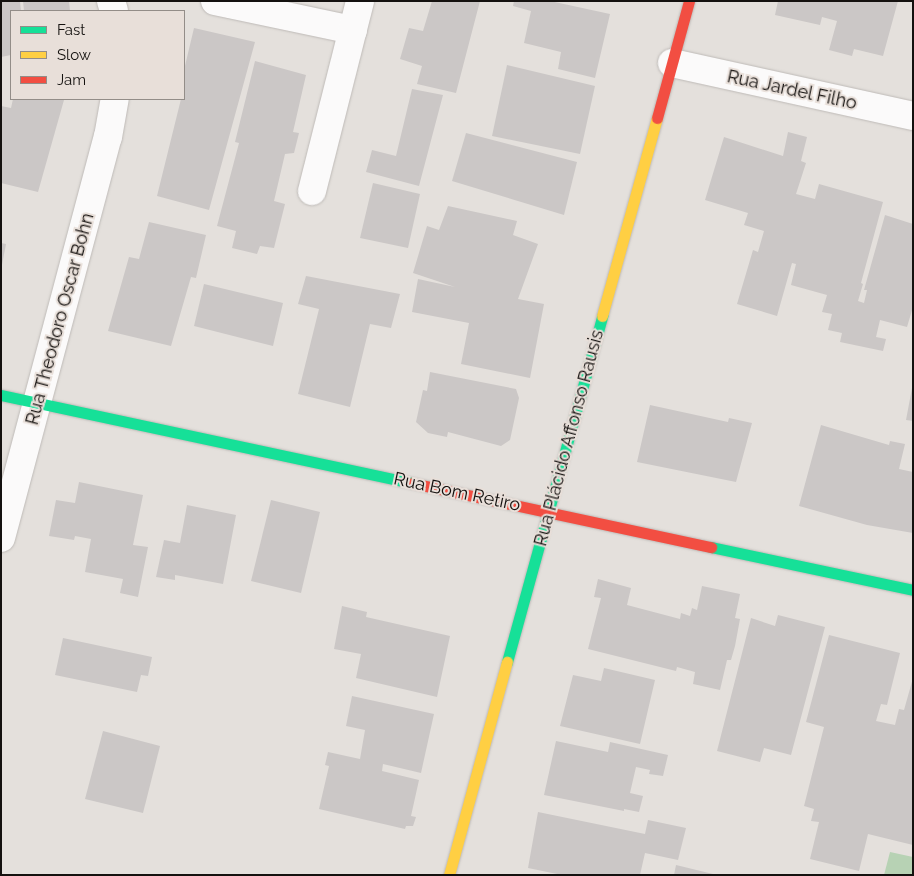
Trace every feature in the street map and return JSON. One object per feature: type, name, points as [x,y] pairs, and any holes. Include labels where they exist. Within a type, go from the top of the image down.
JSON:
[{"type":"street","points":[[215,1],[353,30]]},
{"type":"street","points":[[312,191],[360,1]]},
{"type":"street","name":"Rua Plácido Affonso Rausis","points":[[448,875],[689,1]]},
{"type":"street","name":"Rua Jardel Filho","points":[[672,63],[913,116]]},
{"type":"street","name":"Rua Theodoro Oscar Bohn","points":[[1,538],[108,136],[114,100]]},
{"type":"street","name":"Rua Bom Retiro","points":[[1,395],[913,590]]},
{"type":"green space","points":[[890,852],[913,857],[913,875],[884,875]]},
{"type":"building","points":[[1,1],[20,1],[21,10],[10,10],[10,55],[1,57]]},
{"type":"building","points":[[23,1],[69,1],[70,10],[24,10]]},
{"type":"building","points":[[432,1],[480,1],[456,93],[417,84],[422,66],[400,59],[409,28],[423,31]]},
{"type":"building","points":[[514,1],[550,1],[610,14],[595,78],[558,69],[561,52],[524,43],[531,11],[513,6]]},
{"type":"building","points":[[778,1],[898,1],[883,56],[854,49],[852,56],[829,50],[837,21],[822,17],[820,25],[775,15]]},
{"type":"building","points":[[194,28],[255,42],[209,210],[157,196],[181,100],[185,100],[185,66]]},
{"type":"building","points":[[255,61],[306,75],[293,132],[299,133],[294,153],[285,154],[274,201],[285,204],[274,248],[260,246],[257,254],[232,248],[236,231],[217,226],[239,143],[235,142]]},
{"type":"building","points":[[507,65],[595,86],[580,154],[492,136]]},
{"type":"building","points":[[412,89],[443,95],[419,186],[366,172],[372,150],[396,156]]},
{"type":"building","points":[[13,100],[64,100],[38,192],[1,183],[1,106],[11,108]]},
{"type":"building","points":[[788,132],[807,137],[801,161],[806,163],[796,194],[815,199],[819,184],[883,202],[858,301],[864,303],[867,290],[864,290],[885,215],[913,224],[913,307],[907,327],[880,320],[876,337],[886,339],[883,351],[840,342],[842,333],[828,330],[832,314],[822,312],[827,295],[791,285],[796,264],[792,263],[777,316],[737,304],[753,250],[758,252],[764,231],[744,225],[748,213],[705,200],[724,137],[783,156]]},
{"type":"building","points":[[466,133],[577,162],[564,215],[452,181]]},
{"type":"building","points":[[373,183],[420,194],[408,248],[360,238]]},
{"type":"building","points":[[448,206],[517,221],[513,235],[538,244],[518,299],[544,304],[530,378],[461,364],[469,323],[412,312],[418,279],[455,287],[413,273],[427,226],[439,230]]},
{"type":"building","points":[[149,222],[206,235],[196,278],[191,277],[171,346],[108,331],[129,257],[139,259]]},
{"type":"building","points":[[1,243],[6,244],[2,265],[1,264]]},
{"type":"building","points":[[306,276],[400,294],[391,328],[370,324],[350,407],[298,394],[319,309],[298,304]]},
{"type":"building","points":[[204,284],[283,303],[273,346],[194,326]]},
{"type":"building","points":[[430,372],[516,389],[519,398],[510,440],[501,446],[448,432],[447,437],[428,433],[416,422],[423,390],[427,391]]},
{"type":"building","points":[[913,388],[913,421],[906,420]]},
{"type":"building","points":[[650,405],[728,422],[729,418],[752,423],[736,482],[637,462]]},
{"type":"building","points":[[821,425],[889,445],[890,441],[905,444],[899,469],[913,472],[913,533],[867,525],[799,506]]},
{"type":"building","points":[[79,482],[143,495],[133,545],[148,547],[138,597],[120,593],[123,579],[85,572],[91,539],[75,536],[74,540],[49,536],[56,500],[75,503]]},
{"type":"building","points":[[271,500],[320,512],[301,593],[251,581]]},
{"type":"building","points":[[187,505],[236,515],[223,584],[175,575],[175,580],[156,577],[164,540],[180,543]]},
{"type":"building","points":[[598,579],[631,588],[627,605],[680,619],[681,613],[690,616],[692,608],[697,610],[702,586],[740,594],[735,618],[740,619],[735,646],[731,660],[727,660],[720,690],[693,684],[695,672],[677,667],[676,671],[588,649],[601,598],[594,597]]},
{"type":"building","points":[[342,606],[367,612],[366,617],[450,636],[437,697],[356,678],[361,654],[334,649]]},
{"type":"building","points":[[778,615],[825,627],[791,755],[764,748],[760,762],[717,751],[751,618],[775,626]]},
{"type":"building","points":[[829,635],[900,653],[887,705],[881,704],[876,721],[895,725],[899,709],[904,710],[913,678],[913,845],[868,834],[859,871],[810,859],[819,822],[811,821],[814,809],[804,806],[824,727],[806,722]]},
{"type":"building","points":[[63,638],[152,657],[148,676],[141,675],[137,692],[55,675]]},
{"type":"building","points":[[604,668],[655,680],[640,744],[560,726],[573,675],[601,681]]},
{"type":"building","points":[[352,696],[434,714],[421,773],[383,764],[382,771],[419,780],[411,816],[416,817],[413,826],[406,826],[405,829],[319,809],[329,766],[325,765],[328,752],[360,759],[365,730],[346,726]]},
{"type":"building","points":[[103,731],[160,746],[143,813],[85,799]]},
{"type":"building","points":[[556,741],[608,752],[610,742],[668,755],[663,776],[649,774],[650,770],[636,767],[630,793],[643,796],[639,812],[624,809],[624,811],[544,795]]},
{"type":"building","points":[[538,812],[645,834],[648,820],[686,828],[678,860],[645,853],[640,875],[562,875],[528,868]]},
{"type":"building","points":[[676,865],[713,874],[713,875],[674,875]]},
{"type":"traffic: fast","points":[[507,662],[602,316]]},
{"type":"traffic: fast","points":[[1,395],[412,483]]},
{"type":"traffic: fast","points":[[711,547],[913,590]]},
{"type":"traffic: slow","points":[[602,316],[657,118]]},
{"type":"traffic: slow","points":[[449,875],[507,662]]},
{"type":"traffic: jam","points":[[657,118],[689,1]]},
{"type":"traffic: jam","points":[[412,483],[711,547]]}]
